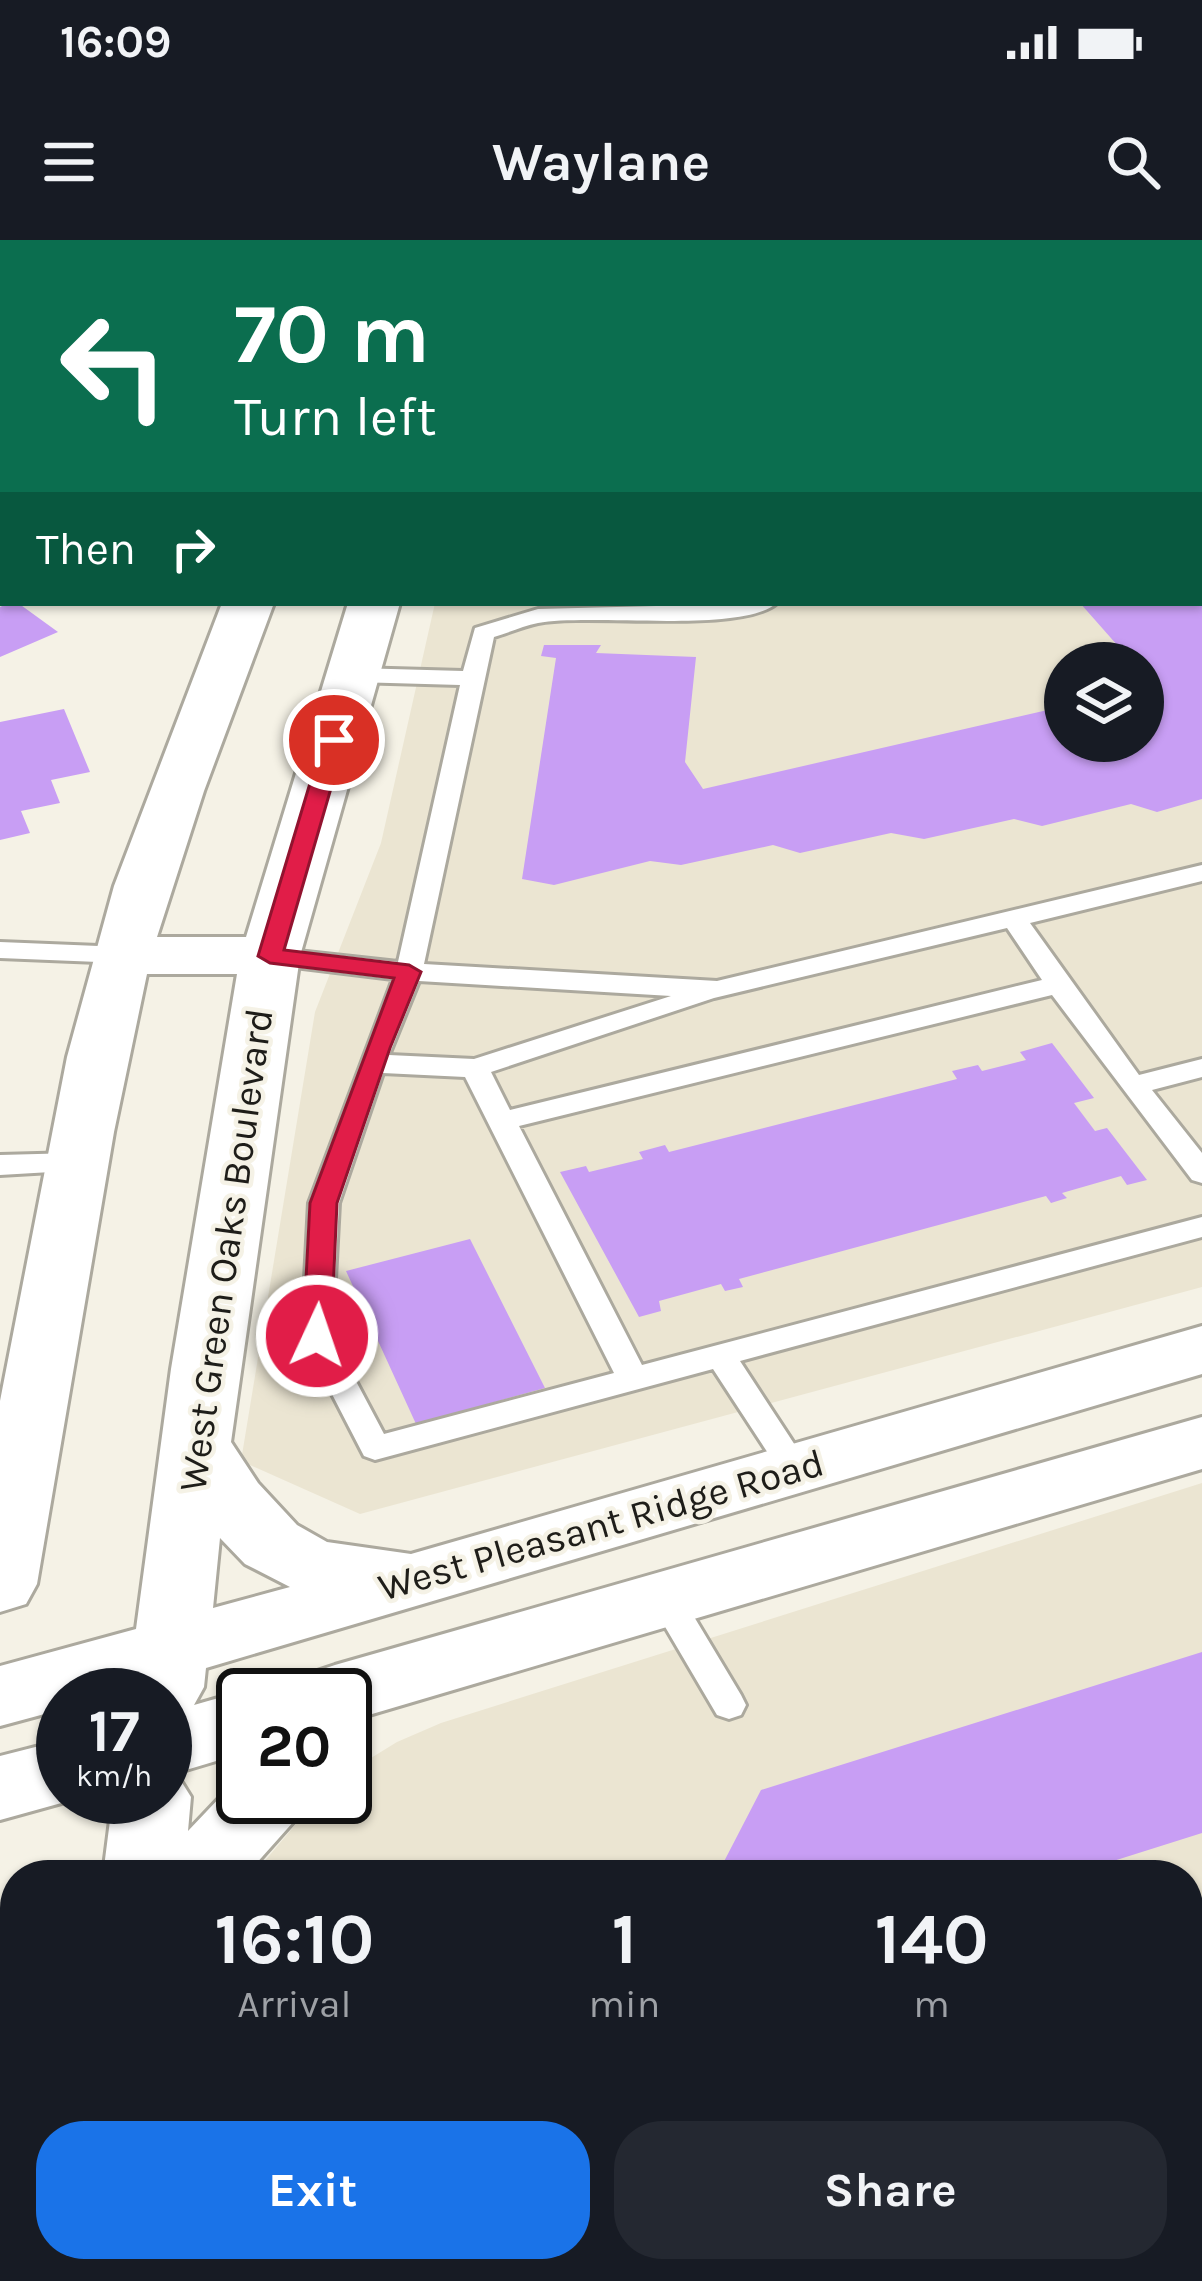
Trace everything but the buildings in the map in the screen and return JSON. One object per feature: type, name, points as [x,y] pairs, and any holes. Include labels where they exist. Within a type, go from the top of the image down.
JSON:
[{"type":"main road","points":[[0,1584],[75,1163],[123,955],[156,846],[247,606]]},
{"type":"main road","name":"West Green Oaks Boulevard","points":[[168,1668],[196,1443],[270,956],[373,606]]},
{"type":"main road","points":[[123,955],[270,956]]},
{"type":"main road","name":"West Pleasant Ridge Road","points":[[179,1668],[437,1575],[1202,1350]]},
{"type":"main road","points":[[196,1443],[230,1502],[263,1541],[312,1570],[361,1576],[437,1575]]},
{"type":"main road","points":[[372,1684],[1202,1443]]},
{"type":"main road","points":[[372,1715],[477,1654]]},
{"type":"main road","name":"West Pleasant Ridge Road","points":[[0,1696],[36,1691]]},
{"type":"main road","points":[[0,1788],[36,1779]]},
{"type":"main road","points":[[145,1860],[149,1824]]},
{"type":"main road","points":[[212,1860],[242,1824]]},
{"type":"lane","points":[[715,607],[538,616],[483,633],[409,972],[324,1203],[317,1336],[375,1448],[1202,1227]]},
{"type":"lane","points":[[355,675],[471,678]]},
{"type":"lane","points":[[372,1063],[475,1068],[717,990],[1202,873]]},
{"type":"lane","points":[[1013,918],[1132,1086],[1202,1173]]},
{"type":"lane","points":[[0,950],[123,955]]},
{"type":"lane","points":[[270,956],[409,972],[717,990]]},
{"type":"lane","points":[[502,1121],[1059,985]]},
{"type":"lane","points":[[475,1068],[633,1378]]},
{"type":"lane","points":[[1132,1086],[1202,1068]]},
{"type":"lane","points":[[0,1166],[75,1163]]},
{"type":"lane","points":[[720,1355],[794,1468]]},
{"type":"lane","points":[[666,1599],[728,1705]]},
{"type":"shaded area","points":[[434,606],[1202,606],[1202,1287],[360,1514],[241,1461],[315,1012],[381,843]]},
{"type":"shaded area","points":[[1202,1483],[1202,1860],[266,1860],[296,1824],[372,1824],[372,1757],[441,1723]]},
{"type":"route","points":[[317,1336],[324,1203],[377,1048],[409,972],[270,956],[334,740]]}]
